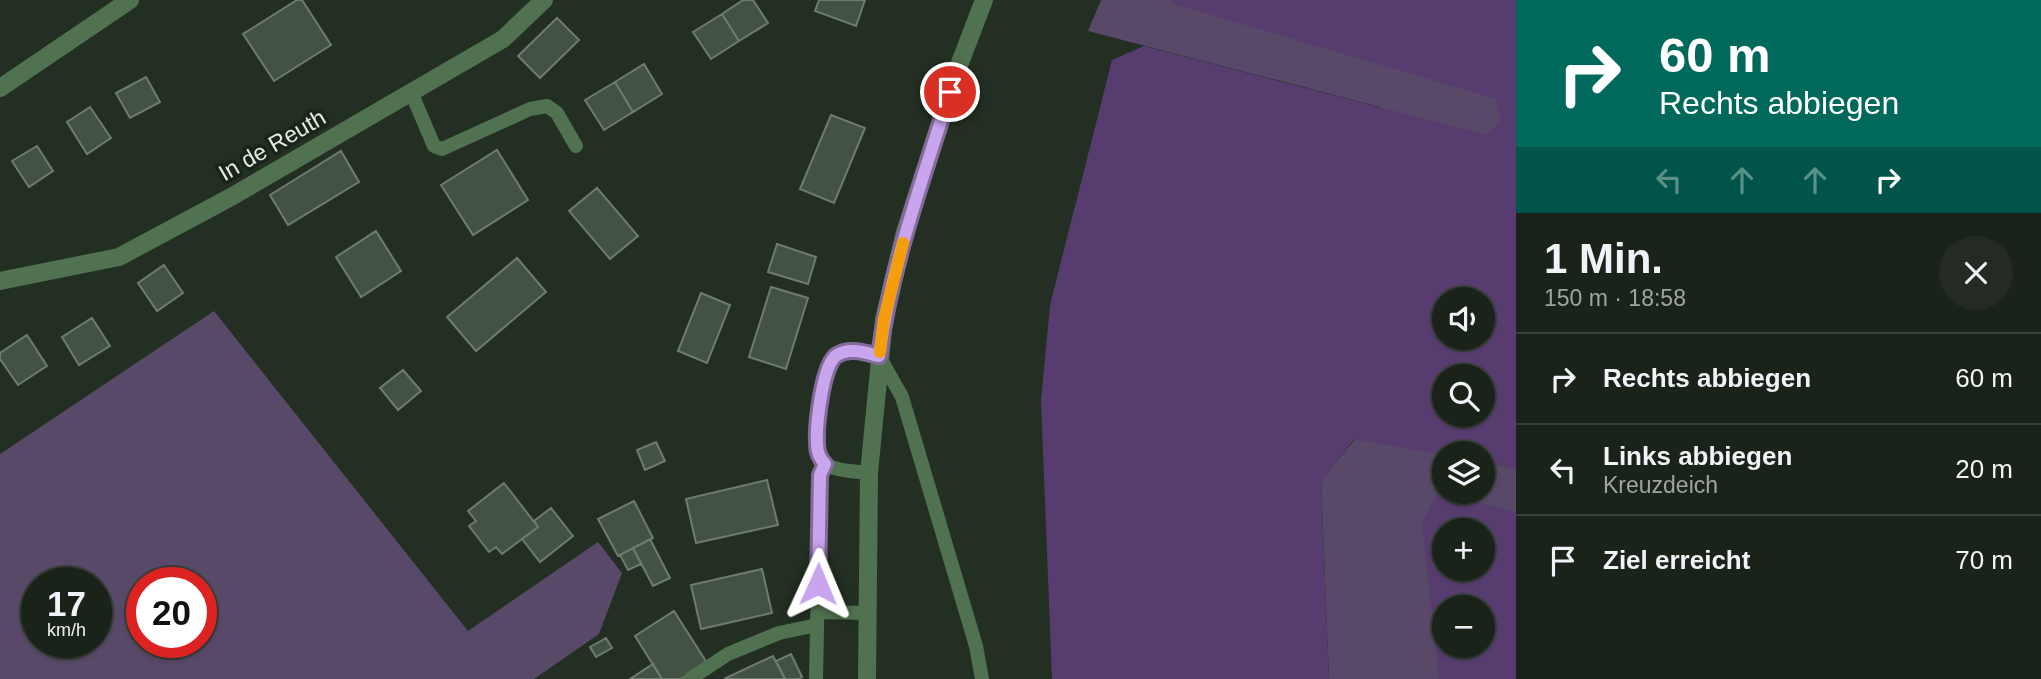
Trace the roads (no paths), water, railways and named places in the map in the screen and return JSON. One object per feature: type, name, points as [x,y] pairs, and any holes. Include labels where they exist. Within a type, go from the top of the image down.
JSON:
[{"type":"street","points":[[0,88],[130,0]]},
{"type":"street","name":"In de Reuth","points":[[0,281],[120,257],[243,190],[503,39],[544,0]]},
{"type":"street","points":[[867,679],[869,473],[884,319],[905,232],[958,68],[984,0]]},
{"type":"lane","points":[[411,92],[434,146],[442,149],[530,109],[547,106],[557,113],[576,146]]},
{"type":"lane","points":[[869,473],[825,464],[820,459],[817,445],[819,410],[831,361],[838,354],[853,350],[879,356],[902,397],[976,646],[982,679]]},
{"type":"lane","points":[[816,679],[820,475],[825,464]]},
{"type":"lane","points":[[690,679],[728,654],[817,618],[868,613]]}]
